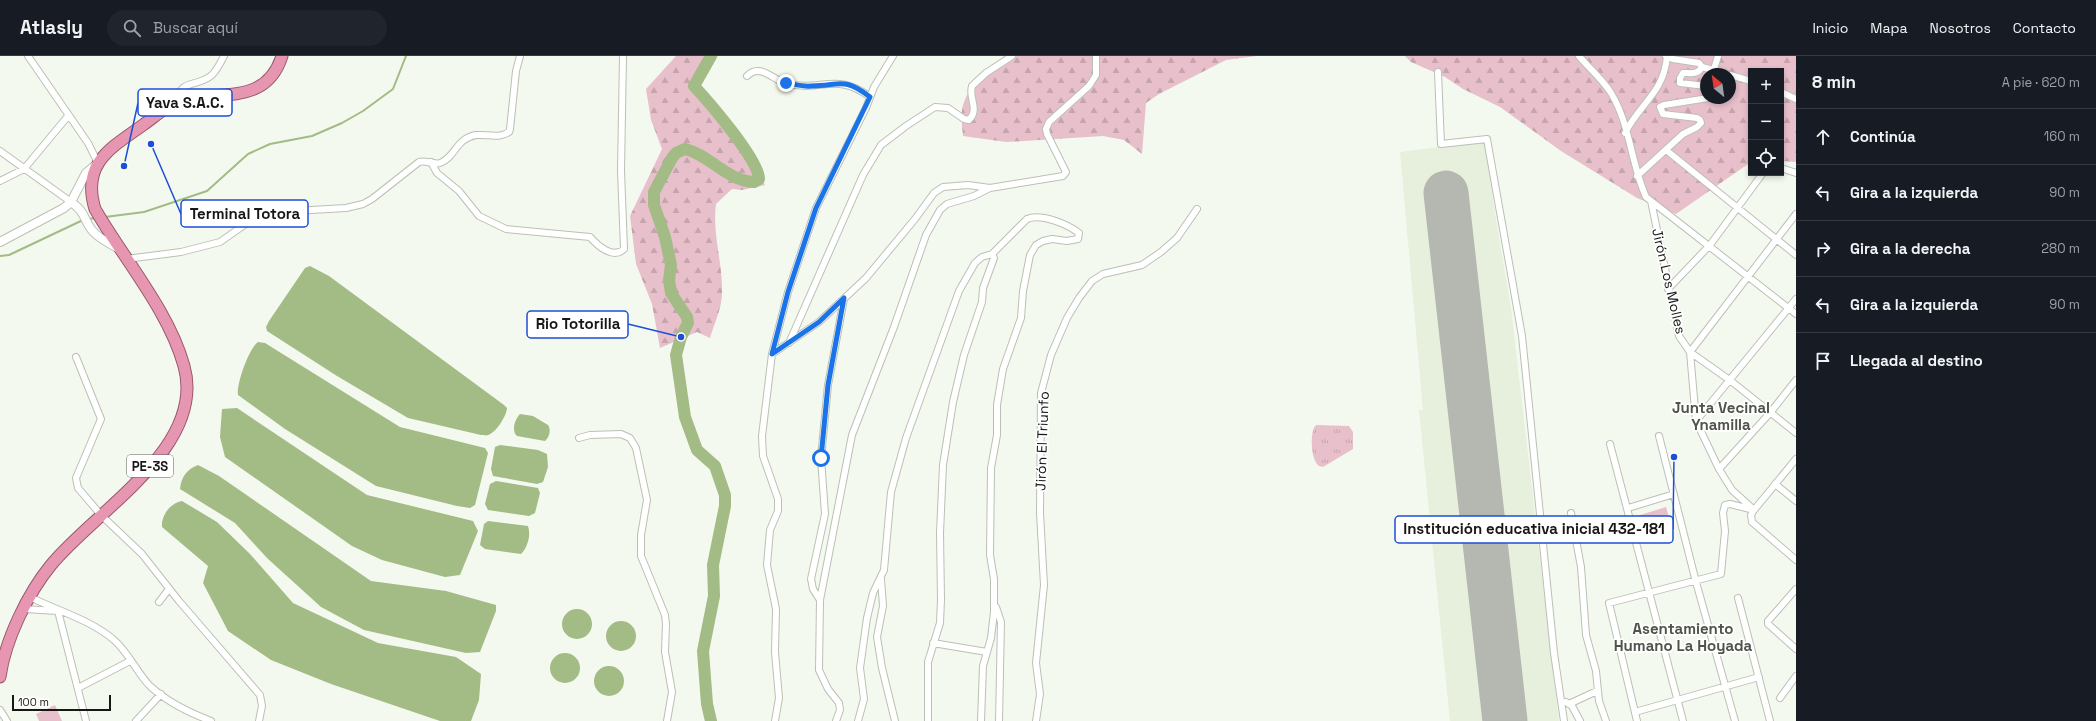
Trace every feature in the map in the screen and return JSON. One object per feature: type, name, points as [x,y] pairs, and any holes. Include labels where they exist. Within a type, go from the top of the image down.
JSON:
[{"type":"highway","name":"PE-3S","points":[[0,677],[5,651],[24,609],[50,566],[69,544],[124,494],[152,464],[171,440],[182,419],[186,398],[185,366],[174,339],[124,255],[94,209],[90,193],[92,177],[98,163],[112,146],[162,111],[184,99],[229,96],[249,91],[263,83],[273,73],[282,56]]},
{"type":"street","points":[[0,242],[64,208],[71,202],[86,173],[98,163],[88,143],[28,56]]},
{"type":"street","points":[[178,102],[181,88],[200,82],[212,75],[224,56]]},
{"type":"street","points":[[0,151],[82,210],[91,229],[124,255],[180,252],[220,242],[247,223],[265,215],[294,210],[346,208],[363,204],[372,199],[419,162],[431,162],[437,164],[444,161],[460,142],[467,138],[477,135],[504,135],[509,132],[516,71],[520,56]]},
{"type":"street","points":[[431,162],[435,171],[459,191],[479,216],[506,229],[590,237],[593,243],[605,250],[617,252],[623,251],[621,171],[623,56]]},
{"type":"street","points":[[775,721],[779,698],[775,652],[776,609],[766,565],[770,530],[778,511],[778,499],[763,456],[762,436],[772,354],[788,292],[816,208],[874,87],[893,56]]},
{"type":"street","points":[[788,344],[863,175],[881,146],[906,126],[935,107],[948,108],[964,119],[969,120],[972,117],[974,109],[972,86],[986,73],[1012,56]]},
{"type":"street","points":[[772,354],[819,322],[866,278],[934,194],[943,187],[968,185],[990,188],[1063,176],[1066,172],[1047,134],[1046,129],[1049,122],[1089,86],[1096,75],[1096,56]]},
{"type":"street","points":[[1579,56],[1611,93],[1626,133],[1637,176],[1646,197],[1710,245],[1796,314]]},
{"type":"street","points":[[1626,133],[1634,117],[1648,102],[1659,86],[1663,77],[1667,56],[1673,60],[1696,61],[1702,67],[1708,68]]},
{"type":"street","points":[[1714,68],[1718,56]]},
{"type":"street","points":[[1700,69],[1695,73],[1683,73],[1680,80],[1683,84],[1700,85]]},
{"type":"street","points":[[747,76],[754,71],[761,71],[786,83],[811,86],[835,83],[844,84],[859,89],[870,97]]},
{"type":"street","points":[[1438,72],[1441,144],[1487,139],[1522,336],[1549,607],[1564,721]]},
{"type":"street","points":[[1736,77],[1748,81]]},
{"type":"street","points":[[1784,93],[1796,99]]},
{"type":"street","points":[[1637,176],[1683,134],[1697,128],[1701,121],[1697,118],[1662,114],[1660,107],[1664,105],[1700,99]]},
{"type":"street","points":[[0,181],[24,169],[68,116]]},
{"type":"street","points":[[1666,150],[1796,255]]},
{"type":"street","points":[[1784,169],[1796,173]]},
{"type":"street","points":[[1668,289],[1710,245],[1761,176]]},
{"type":"street","points":[[836,721],[840,710],[839,703],[828,689],[819,670],[820,600],[852,435],[894,327],[926,235],[940,210],[947,204],[974,196],[990,188]]},
{"type":"street","name":"Jirón Los Molles","points":[[1650,201],[1668,289],[1680,336],[1690,352],[1696,421],[1719,469],[1732,490],[1754,510]]},
{"type":"street","name":"Jirón El Triunfo","points":[[1036,721],[1040,694],[1036,663],[1044,585],[1040,514],[1041,393],[1051,355],[1067,318],[1092,280],[1102,274],[1142,265],[1178,238],[1197,209]]},
{"type":"street","points":[[1796,214],[1690,352],[1731,381],[1796,433]]},
{"type":"street","points":[[858,721],[864,699],[860,668],[867,618],[873,593],[884,570],[891,492],[906,438],[959,291],[975,263],[982,257],[992,254],[1027,219],[1034,216],[1044,217],[1079,233],[1078,239],[1067,241],[1052,239],[1043,241],[1036,245],[1030,255],[1023,291],[1021,318],[1003,369],[997,406],[997,435],[991,468],[990,555],[994,579],[994,619],[983,666],[981,721]]},
{"type":"street","points":[[928,721],[928,662],[940,623],[942,465],[953,402],[964,355],[982,302],[983,288],[994,258],[992,254]]},
{"type":"street","points":[[820,600],[813,588],[812,579],[825,514],[822,451],[828,385],[844,298]]},
{"type":"street","points":[[1696,421],[1731,381],[1796,299]]},
{"type":"street","points":[[76,357],[101,419],[81,464],[76,483],[100,515],[142,554],[169,589],[260,695],[262,706],[259,721]]},
{"type":"street","points":[[1719,469],[1770,413],[1796,380]]},
{"type":"street","points":[[579,438],[590,435],[621,434],[630,438],[636,448],[647,500],[640,535],[641,556],[665,615],[665,652],[672,692],[667,721]]},
{"type":"street","points":[[1659,436],[1696,582],[1735,721]]},
{"type":"street","points":[[1610,444],[1683,721]]},
{"type":"street","points":[[1796,459],[1751,515],[1752,522],[1796,560]]},
{"type":"street","points":[[1775,484],[1796,501]]},
{"type":"street","points":[[1628,508],[1674,494]]},
{"type":"street","points":[[1638,721],[1609,603],[1696,582],[1721,574],[1725,531],[1723,513],[1725,506],[1730,504],[1754,510]]},
{"type":"street","points":[[1571,513],[1581,567],[1586,635],[1596,671],[1597,691],[1606,721]]},
{"type":"street","points":[[881,577],[883,606],[877,637],[882,668],[895,721]]},
{"type":"street","points":[[159,602],[169,589]]},
{"type":"street","points":[[1796,589],[1768,621],[1768,624],[1796,649]]},
{"type":"street","points":[[30,598],[101,630],[116,642],[150,686],[191,713],[211,721]]},
{"type":"street","points":[[1738,598],[1770,721]]},
{"type":"street","points":[[994,603],[1001,622],[999,721]]},
{"type":"street","points":[[24,609],[58,611]]},
{"type":"street","points":[[58,611],[86,721]]},
{"type":"street","points":[[933,643],[987,652]]},
{"type":"street","points":[[78,688],[130,661]]},
{"type":"street","points":[[1780,698],[1796,676]]},
{"type":"street","points":[[1635,712],[1726,688],[1759,677]]},
{"type":"street","points":[[1569,704],[1597,691]]},
{"type":"street","points":[[136,721],[161,694]]},
{"type":"street","points":[[1562,701],[1569,704],[1580,721]]},
{"type":"street","points":[[0,710],[5,720]]},
{"type":"street","points":[[189,721],[191,713]]},
{"type":"shaded area","points":[[1485,141],[1511,308],[1559,721],[1450,721],[1419,410],[1423,410],[1400,152]]},
{"type":"shaded area","points":[[310,266],[329,276],[504,405],[507,408],[507,411],[498,427],[491,434],[481,435],[408,418],[337,376],[267,331],[266,327],[269,321],[305,268]]},
{"type":"shaded area","points":[[258,342],[265,343],[400,427],[485,448],[488,453],[475,505],[470,508],[457,506],[376,486],[285,429],[238,395],[239,383],[247,359]]},
{"type":"shaded area","points":[[237,408],[367,495],[473,521],[478,531],[460,575],[445,577],[382,560],[352,546],[225,457],[220,437],[222,409]]},
{"type":"shaded area","points":[[520,414],[533,416],[548,425],[550,433],[545,441],[517,436],[515,434],[514,425]]},
{"type":"shaded area","points":[[500,445],[538,450],[547,454],[548,467],[543,482],[537,484],[493,476],[491,469],[495,447]]},
{"type":"shaded area","points":[[198,465],[219,476],[371,581],[446,591],[496,605],[496,611],[480,652],[466,653],[364,630],[321,607],[267,558],[235,523],[180,489],[185,474]]},
{"type":"shaded area","points":[[496,481],[538,488],[540,493],[535,513],[529,516],[488,510],[485,504],[490,484]]},
{"type":"shaded area","points":[[182,501],[217,522],[250,554],[293,603],[378,643],[456,657],[481,674],[479,700],[471,721],[440,721],[331,684],[271,660],[228,631],[203,583],[208,566],[162,527],[165,514],[170,507]]},
{"type":"shaded area","points":[[488,521],[528,526],[528,541],[521,554],[485,549],[480,545],[484,524]]},
{"type":"shaded area","points":[[577,609],[588,613],[592,624],[588,635],[577,639],[566,635],[562,624],[566,613]]},
{"type":"shaded area","points":[[621,621],[632,625],[636,636],[632,647],[621,651],[610,647],[606,636],[610,625]]},
{"type":"shaded area","points":[[565,653],[576,657],[580,668],[576,679],[565,683],[554,679],[550,668],[554,657]]},
{"type":"shaded area","points":[[609,666],[620,670],[624,681],[620,692],[609,696],[598,692],[594,681],[598,670]]},
{"type":"green space","points":[[676,56],[718,56],[703,72],[697,86],[701,95],[711,107],[727,120],[738,132],[746,144],[765,185],[742,190],[732,189],[716,204],[715,226],[721,271],[722,299],[710,338],[697,332],[660,348],[652,304],[636,264],[630,216],[662,149],[651,120],[646,89]]},
{"type":"green space","points":[[1005,56],[1257,56],[1226,60],[1159,94],[1146,103],[1142,154],[1124,140],[1103,136],[1006,142],[963,136],[962,110],[967,95],[982,77]]},
{"type":"green space","points":[[1405,56],[1796,56],[1796,162],[1784,161],[1784,68],[1748,68],[1748,164],[1676,214],[1637,198],[1561,151],[1500,107],[1463,89],[1445,77],[1411,62]]},
{"type":"green space","points":[[1316,425],[1349,426],[1353,432],[1353,449],[1323,467],[1319,466],[1314,458],[1312,446],[1312,434]]},
{"type":"green space","points":[[1666,507],[1672,528],[1643,536],[1637,516]]},
{"type":"green space","points":[[55,705],[62,721],[39,721],[36,714]]},
{"type":"waterway","points":[[105,217],[144,212],[207,191],[248,154],[270,144],[312,136],[342,123],[363,111],[393,89],[406,56]]},
{"type":"waterway","points":[[711,56],[694,86],[721,117],[742,145],[757,170],[759,179],[754,182],[744,181],[727,173],[694,152],[685,149],[676,153],[672,158],[654,192],[654,205],[665,237],[671,265],[669,280],[671,293],[687,317],[688,323],[681,337],[676,355],[685,417],[697,450],[715,466],[725,495],[725,506],[713,565],[714,596],[703,651],[707,704],[711,721]]},
{"type":"waterway","points":[[87,219],[97,218]]},
{"type":"waterway","points":[[0,256],[9,255],[83,220]]},
{"type":"runway","points":[[1446,193],[1505,721]]},
{"type":"place","name":"Terminal Totora","points":[[151,144]]},
{"type":"place","name":"Yava S.A.C.","points":[[124,166]]},
{"type":"place","name":"Rio Totorilla","points":[[681,337]]},
{"type":"place","name":"Institución educativa inicial 432-181","points":[[1674,457]]},
{"type":"district","name":"Junta Vecinal Ynamilla","points":[[1721,416]]},
{"type":"district","name":"Asentamiento Humano La Hoyada","points":[[1683,638]]},
{"type":"route","points":[[786,83],[811,86],[835,83],[844,84],[859,89],[870,97],[866,108],[816,208],[788,292],[772,354],[819,322],[844,298],[828,385],[821,458]]}]
